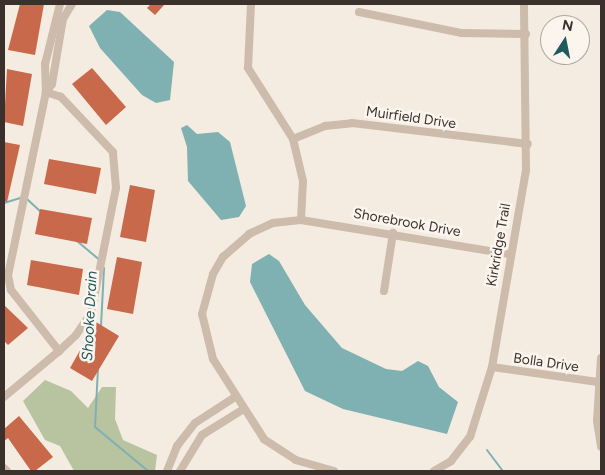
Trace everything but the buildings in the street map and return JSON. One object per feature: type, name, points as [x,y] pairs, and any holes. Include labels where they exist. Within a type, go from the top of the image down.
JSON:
[{"type":"street","points":[[251,4],[248,68],[293,139],[303,181],[301,220]]},
{"type":"street","name":"Kirkridge Trail","points":[[434,471],[451,460],[470,437],[492,367],[528,144],[524,4]]},
{"type":"street","points":[[46,92],[45,64],[65,5]]},
{"type":"street","points":[[59,351],[11,290],[8,275],[46,92],[56,65],[65,5]]},
{"type":"street","points":[[359,12],[461,33],[526,34]]},
{"type":"street","points":[[45,64],[56,65]]},
{"type":"street","points":[[4,397],[59,351],[91,313],[104,264],[118,168],[113,152],[87,123],[61,97],[46,92]]},
{"type":"street","name":"Muirfield Drive","points":[[293,139],[325,126],[352,123],[528,144]]},
{"type":"street","name":"Shorebrook Drive","points":[[334,471],[285,455],[264,439],[242,410],[235,397],[204,331],[204,304],[213,274],[223,257],[249,234],[273,223],[301,220],[393,233],[509,254]]},
{"type":"street","points":[[384,292],[393,233]]},
{"type":"street","points":[[601,358],[598,382],[601,447]]},
{"type":"street","name":"Bolla Drive","points":[[492,367],[598,382]]},
{"type":"street","points":[[167,471],[182,438],[195,423],[235,397]]},
{"type":"street","points":[[180,471],[193,445],[208,430],[242,410]]},
{"type":"street","points":[[182,438],[193,445]]},
{"type":"street","points":[[4,468],[7,471]]},
{"type":"green space","points":[[45,380],[71,391],[88,408],[102,387],[116,387],[115,419],[123,440],[157,455],[155,471],[74,471],[60,446],[45,440],[23,401]]},
{"type":"water","points":[[107,10],[120,12],[174,62],[170,100],[156,103],[142,95],[100,48],[89,26]]},
{"type":"water","points":[[187,125],[197,134],[218,132],[230,142],[246,206],[239,217],[221,220],[188,181],[187,147],[181,128]]},
{"type":"water","points":[[269,254],[279,261],[305,305],[342,348],[386,369],[402,371],[418,361],[428,366],[439,387],[458,402],[447,434],[343,409],[305,391],[250,282],[252,264]]},
{"type":"waterway","name":"Shooke Drain","points":[[4,203],[20,198]]},
{"type":"waterway","name":"Shooke Drain","points":[[27,199],[40,211]]},
{"type":"waterway","name":"Shooke Drain","points":[[77,241],[100,260]]},
{"type":"waterway","name":"Shooke Drain","points":[[101,326],[104,268]]},
{"type":"waterway","name":"Shooke Drain","points":[[98,368],[95,427],[148,471]]},
{"type":"waterway","points":[[487,450],[503,471]]}]
